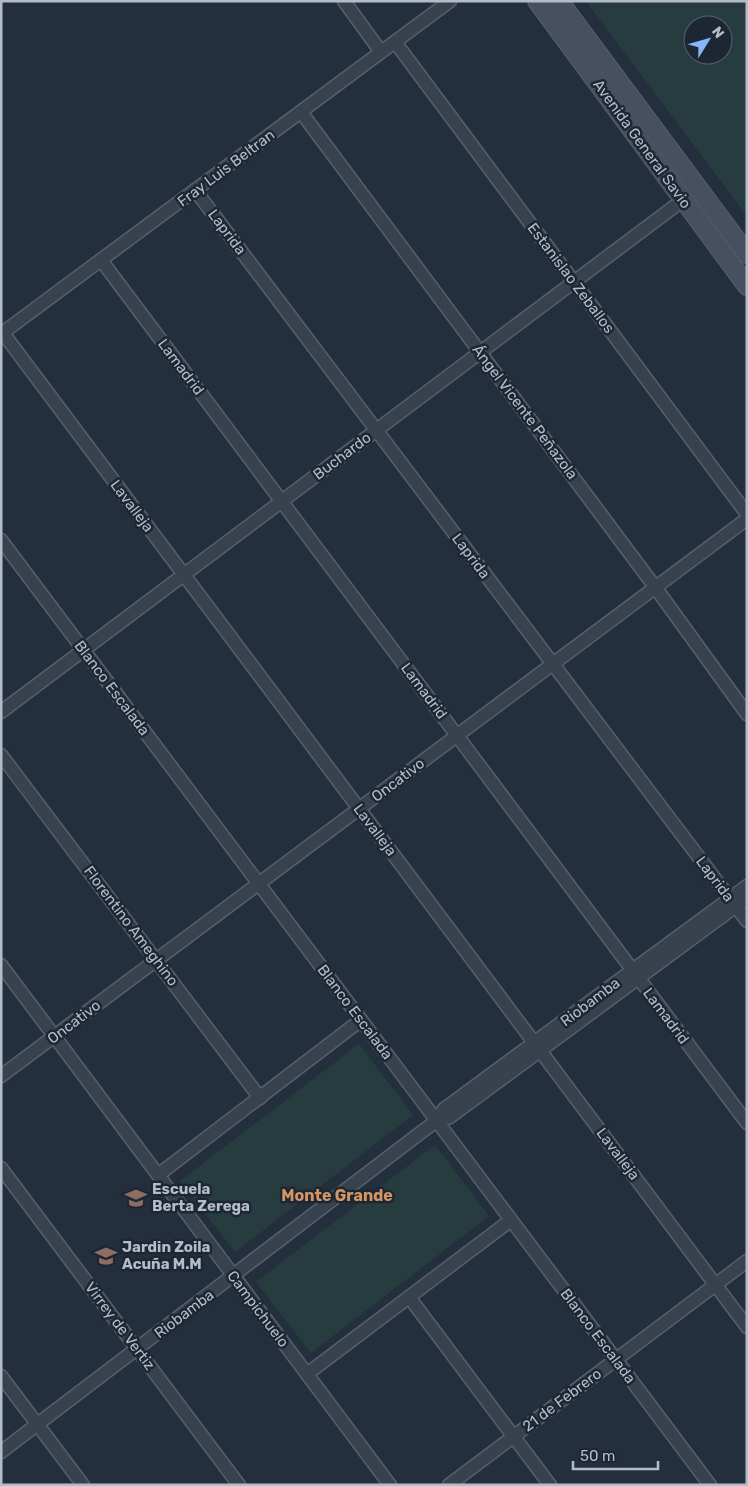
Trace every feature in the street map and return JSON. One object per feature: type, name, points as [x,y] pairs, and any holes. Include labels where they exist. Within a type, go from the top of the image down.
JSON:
[{"type":"main road","name":"Avenida General Savio","points":[[537,1],[747,286]]},
{"type":"main road","name":"Avenida General Savio","points":[[559,1],[747,254]]},
{"type":"street","points":[[344,1],[381,52]]},
{"type":"street","name":"Fray Luis Beltran","points":[[2,333],[450,1]]},
{"type":"street","name":"Estanislao Zeballos","points":[[395,42],[747,514]]},
{"type":"street","name":"Ángel Vicente Peñazola","points":[[301,112],[656,587],[747,714]]},
{"type":"street","name":"Laprida","points":[[196,190],[747,921]]},
{"type":"street","name":"Buchardo","points":[[1,712],[683,200]]},
{"type":"street","name":"Lamadrid","points":[[101,260],[747,1122]]},
{"type":"street","name":"Lavalleja","points":[[2,333],[747,1327]]},
{"type":"street","name":"Oncativo","points":[[1,1076],[747,519]]},
{"type":"street","name":"Blanco Escalada","points":[[1,540],[710,1485]]},
{"type":"street","name":"Florentino Ameghino","points":[[1,755],[260,1098]]},
{"type":"street","name":"Riobamba","points":[[1,1452],[436,1121],[450,1117],[538,1048],[733,902],[747,886]]},
{"type":"street","name":"Riobamba","points":[[733,902],[747,898]]},
{"type":"street","name":"Campichuelo","points":[[1,965],[390,1485]]},
{"type":"street","points":[[158,1175],[362,1020]]},
{"type":"street","name":"Virrey de Vertiz","points":[[1,1168],[238,1485]]},
{"type":"street","points":[[307,1374],[511,1220]]},
{"type":"street","name":"21 de Febrero","points":[[449,1485],[747,1261]]},
{"type":"street","points":[[409,1297],[550,1485]]},
{"type":"street","points":[[1,1376],[83,1485]]},
{"type":"green space","points":[[586,1],[747,1],[747,216]]},
{"type":"green space","points":[[359,1044],[413,1115],[235,1252],[180,1181]]},
{"type":"green space","points":[[435,1145],[489,1216],[311,1353],[256,1282]]},
{"type":"place","name":"Escuela Berta Zerega","points":[[136,1198]]},
{"type":"place","name":"Jardin Zoila Acuña M.M","points":[[106,1256]]},
{"type":"district","name":"Monte Grande","points":[[337,1195]]}]
